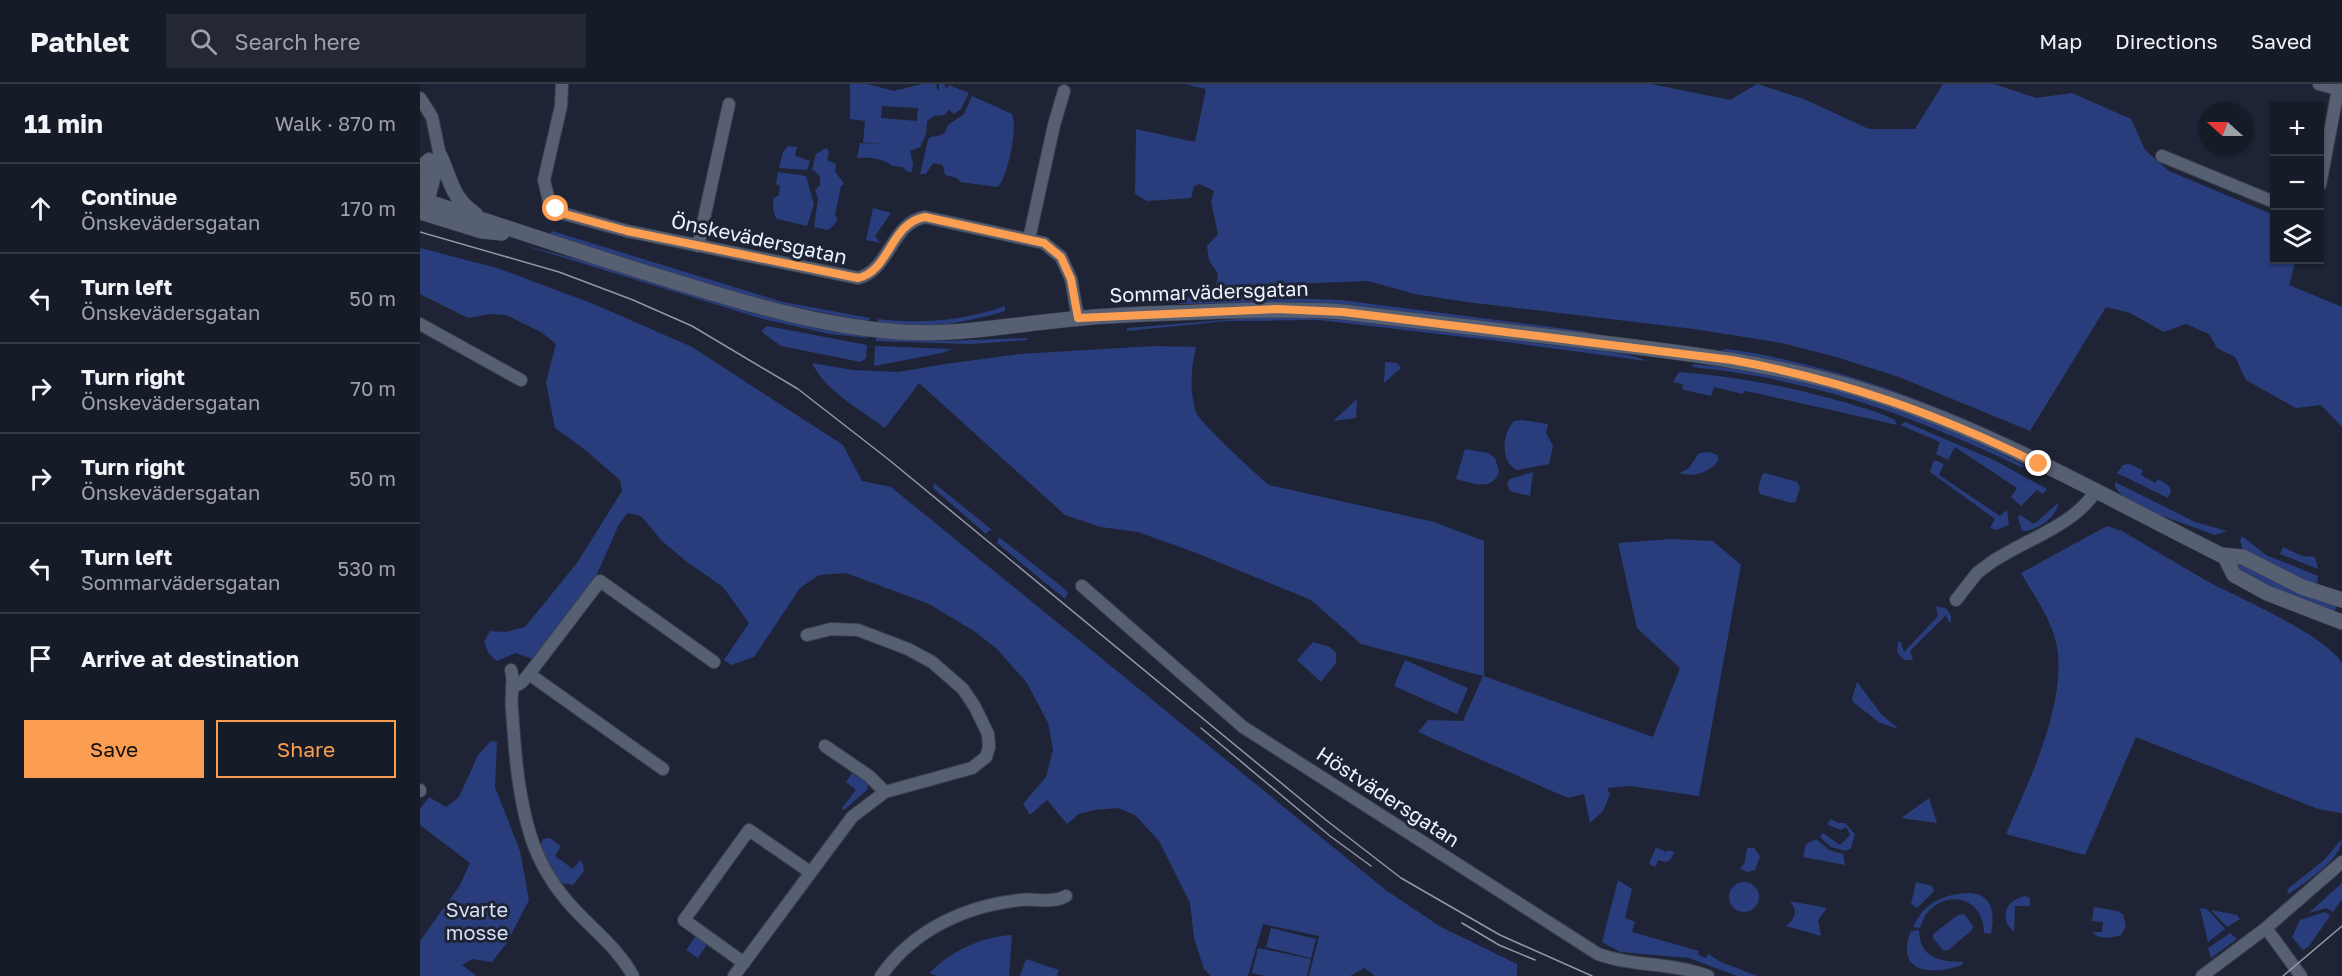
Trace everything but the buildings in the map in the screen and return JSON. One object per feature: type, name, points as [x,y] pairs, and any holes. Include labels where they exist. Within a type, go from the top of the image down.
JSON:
[{"type":"street","name":"Önskevädersgatan","points":[[562,84],[561,106],[546,168],[545,192],[549,201],[565,214],[627,231],[858,278],[864,277],[874,269],[906,225],[914,219],[925,217],[1044,243],[1061,257],[1071,279],[1078,318]]},
{"type":"street","points":[[2319,84],[2338,87],[2324,159]]},
{"type":"street","points":[[1029,239],[1054,125],[1064,91]]},
{"type":"street","points":[[420,98],[432,117],[431,157],[423,204]]},
{"type":"street","points":[[698,246],[729,104]]},
{"type":"street","points":[[2162,156],[2270,200]]},
{"type":"street","points":[[431,157],[464,206],[488,222]]},
{"type":"street","name":"Sommarvädersgatan","points":[[423,204],[787,315],[898,332],[956,333],[1078,318],[1277,309],[1343,312],[1732,360],[1819,378],[1919,410],[1989,439],[2225,557],[2243,557],[2302,587],[2342,600]]},
{"type":"street","name":"Sommarvädersgatan","points":[[423,204],[482,231],[526,236]]},
{"type":"street","points":[[420,324],[521,380]]},
{"type":"street","points":[[1956,600],[1977,573],[2071,517],[2095,492]]},
{"type":"street","name":"Sommarvädersgatan","points":[[2225,557],[2234,575],[2267,593],[2342,622]]},
{"type":"street","points":[[512,688],[529,674],[600,581],[714,662]]},
{"type":"street","name":"Höstvädersgatan","points":[[1083,586],[1243,727],[1598,954],[1614,960],[1680,967],[1708,976]]},
{"type":"street","points":[[734,976],[852,817],[885,792],[972,768],[986,758],[989,747],[983,721],[963,689],[932,662],[908,649],[858,630],[831,630],[807,635]]},
{"type":"street","points":[[511,670],[514,679],[512,710],[520,780],[531,837],[543,866],[556,888],[608,942],[633,976]]},
{"type":"street","points":[[529,674],[663,769]]},
{"type":"street","points":[[825,746],[869,776],[885,792]]},
{"type":"street","points":[[744,963],[684,920],[749,830],[810,872]]},
{"type":"street","points":[[2202,976],[2266,928],[2342,862]]},
{"type":"street","points":[[880,976],[913,941],[950,917],[1016,900],[1058,901],[1066,896]]},
{"type":"street","points":[[2266,928],[2301,976]]},
{"type":"green space","points":[[850,84],[867,84],[894,91],[922,84],[936,84],[939,90],[939,84],[945,84],[944,86],[948,88],[949,85],[969,93],[961,109],[954,114],[949,110],[944,115],[934,116],[927,121],[926,134],[920,147],[910,151],[912,172],[876,159],[857,158],[860,143],[879,144],[863,142],[865,121],[850,119]],"holes":[[[882,106],[918,108],[917,121],[881,118]]]},
{"type":"green space","points":[[1185,84],[1651,84],[1730,100],[1757,84],[1804,99],[1869,129],[1915,129],[1943,84],[1994,84],[2036,98],[2072,93],[2131,119],[2145,150],[2169,171],[2270,213],[2270,264],[2295,264],[2289,285],[2342,307],[2342,427],[2321,405],[2296,408],[2246,380],[2235,357],[2217,348],[2209,334],[2186,324],[2164,332],[2130,313],[2106,307],[2030,431],[1899,377],[1782,343],[1694,329],[1466,302],[1415,294],[1368,281],[1216,287],[1218,274],[1209,260],[1207,246],[1218,234],[1211,202],[1214,191],[1200,184],[1194,186],[1191,198],[1147,201],[1135,194],[1136,129],[1195,142],[1206,89]]},
{"type":"green space","points":[[972,96],[1012,114],[1014,121],[1011,151],[998,187],[960,182],[957,178],[945,175],[943,165],[933,163],[926,174],[920,174],[930,137],[945,133],[948,125],[964,114]]},
{"type":"green space","points":[[788,146],[797,147],[795,156],[810,161],[807,170],[779,168],[783,152]]},
{"type":"green space","points":[[826,148],[829,151],[827,160],[836,164],[835,171],[844,184],[841,186],[835,216],[838,218],[828,230],[814,227],[818,199],[815,190],[820,185],[820,180],[818,174],[812,170],[816,154]]},
{"type":"green space","points":[[778,172],[806,176],[814,204],[807,226],[777,219],[775,216],[774,198],[779,195],[780,186],[776,184]]},
{"type":"green space","points":[[873,208],[891,213],[875,236],[881,243],[866,240]]},
{"type":"green space","points":[[552,231],[783,302],[870,318],[869,321],[828,314],[748,295],[550,235]]},
{"type":"green space","points":[[516,243],[587,262],[752,313],[868,338],[830,334],[763,319]]},
{"type":"green space","points":[[420,248],[497,268],[596,305],[692,347],[843,445],[862,481],[891,487],[1387,891],[1441,927],[1517,964],[1517,976],[1375,976],[1364,968],[1350,976],[1309,976],[1319,936],[1263,924],[1248,976],[1211,976],[1204,969],[1194,938],[1190,903],[1159,841],[1135,815],[1118,808],[1094,810],[1079,814],[1067,824],[1047,800],[1030,815],[1023,804],[1046,777],[1053,750],[1048,723],[1027,683],[997,649],[974,631],[929,604],[846,573],[819,575],[800,588],[754,657],[731,665],[724,660],[749,623],[723,587],[662,541],[641,516],[628,513],[619,524],[594,581],[536,660],[516,653],[497,661],[489,654],[484,642],[490,631],[506,632],[525,627],[577,563],[622,491],[620,480],[583,448],[555,428],[546,382],[556,344],[541,332],[506,315],[490,314],[468,318],[420,294]]},
{"type":"green space","points":[[1161,297],[1340,300],[1606,336],[1310,302],[1182,304],[1162,301]]},
{"type":"green space","points":[[1005,306],[1005,311],[941,325],[908,326],[877,322],[878,319],[926,321],[958,318]]},
{"type":"green space","points":[[1260,317],[1331,319],[1402,326],[1612,352],[1647,361],[1319,320],[1227,321],[1127,331],[1127,328]]},
{"type":"green space","points":[[767,326],[867,345],[866,358],[861,362],[781,346],[763,333],[762,330]]},
{"type":"green space","points":[[876,337],[946,341],[1026,338],[1028,340],[970,344],[876,341]]},
{"type":"green space","points":[[875,346],[952,349],[874,366]]},
{"type":"green space","points":[[1154,346],[1196,347],[1192,395],[1196,412],[1242,461],[1269,485],[1434,522],[1484,541],[1484,676],[1653,737],[1680,668],[1637,628],[1618,543],[1671,539],[1713,541],[1741,565],[1699,796],[1630,786],[1607,788],[1610,794],[1603,811],[1590,823],[1584,794],[1568,798],[1418,732],[1428,720],[1463,721],[1483,676],[1361,644],[1311,600],[1199,554],[1138,532],[1101,527],[1065,515],[919,383],[885,428],[826,383],[812,363],[852,370],[898,372],[1020,354]]},
{"type":"green space","points":[[1720,350],[1758,354],[1842,374],[1903,394],[2050,458],[2049,460],[1775,361]]},
{"type":"green space","points":[[1385,362],[1397,363],[1401,368],[1384,383]]},
{"type":"green space","points":[[1693,364],[1779,376],[1864,398],[1946,428],[2025,466],[2021,467],[1941,431],[1861,402],[1779,380],[1692,367]]},
{"type":"green space","points":[[1679,372],[1743,379],[1806,392],[1877,412],[1895,420],[1897,425],[1744,391],[1743,394],[1714,387],[1711,396],[1684,390],[1682,389],[1683,384],[1673,382]]},
{"type":"green space","points":[[1357,399],[1356,418],[1333,421]]},
{"type":"green space","points":[[1514,421],[1548,424],[1546,433],[1553,446],[1549,464],[1517,470],[1511,466],[1505,454],[1505,440]]},
{"type":"green space","points":[[1905,422],[1994,460],[2047,489],[2043,494],[2037,490],[2021,506],[2011,497],[2017,488],[1955,447],[1948,460],[1936,454],[1940,442],[1900,425]]},
{"type":"green space","points":[[1465,449],[1488,453],[1495,458],[1499,472],[1492,482],[1475,484],[1456,479]]},
{"type":"green space","points":[[1710,452],[1717,455],[1719,459],[1712,467],[1691,475],[1680,473],[1689,468],[1699,453]]},
{"type":"green space","points":[[1934,460],[1944,464],[1939,475],[2000,516],[2007,510],[2009,525],[1997,530],[1990,528],[1995,519],[1930,472]]},
{"type":"green space","points":[[2129,464],[2143,470],[2141,475],[2155,483],[2158,479],[2169,486],[2171,491],[2168,498],[2117,473],[2123,465]]},
{"type":"green space","points":[[1533,472],[1530,496],[1510,491],[1507,484],[1510,479]]},
{"type":"green space","points":[[1765,473],[1797,482],[1800,487],[1796,501],[1792,503],[1760,494],[1758,489],[1762,475]]},
{"type":"green space","points":[[2115,482],[2195,522],[2227,531],[2215,535],[2157,514],[2123,497],[2115,487]]},
{"type":"green space","points":[[934,483],[992,530],[986,534],[933,488]]},
{"type":"green space","points":[[2058,503],[2054,513],[2045,523],[2022,531],[2018,518],[2020,515],[2034,524]]},
{"type":"green space","points":[[2107,526],[2122,531],[2205,580],[2300,629],[2333,652],[2342,663],[2342,813],[2318,809],[2136,737],[2085,855],[2006,834],[2044,740],[2057,689],[2059,665],[2056,642],[2050,624],[2021,573]]},
{"type":"green space","points":[[2242,536],[2266,555],[2318,576],[2317,586],[2243,550],[2240,541]]},
{"type":"green space","points":[[999,537],[1061,586],[1068,593],[1065,599],[997,543]]},
{"type":"green space","points":[[2283,547],[2302,556],[2315,557],[2318,569],[2280,554]]},
{"type":"green space","points":[[2234,559],[2337,604],[2335,611],[2262,583],[2239,567]]},
{"type":"green space","points":[[1936,606],[1947,609],[1951,622],[1946,615],[1910,651],[1913,660],[1904,660],[1897,652],[1898,642],[1901,642],[1904,652],[1938,616]]},
{"type":"green space","points":[[1313,642],[1330,647],[1336,653],[1336,663],[1321,682],[1297,660]]},
{"type":"green space","points":[[1405,660],[1468,688],[1457,714],[1394,686]]},
{"type":"green space","points":[[1857,682],[1882,715],[1899,729],[1880,723],[1853,702]]},
{"type":"green space","name":"Svarte mosse","points":[[491,741],[497,742],[495,787],[520,851],[529,900],[506,944],[492,962],[472,959],[462,965],[477,976],[420,976],[420,941],[460,885],[470,863],[420,825],[420,809],[429,797],[446,807],[459,797],[478,755]]},
{"type":"green space","points":[[852,773],[867,783],[868,789],[844,810],[842,808],[856,790],[846,782]]},
{"type":"green space","points":[[1929,798],[1937,823],[1901,818]]},
{"type":"green space","points":[[1831,819],[1838,823],[1845,823],[1855,834],[1851,848],[1846,851],[1831,847],[1820,837],[1823,833],[1840,845],[1850,835],[1846,827],[1840,830],[1827,824]]},
{"type":"green space","points":[[550,838],[561,846],[555,856],[573,869],[580,860],[583,864],[584,871],[573,885],[560,883],[540,846],[543,839]]},
{"type":"green space","points":[[1816,839],[1829,850],[1843,854],[1845,865],[1803,857],[1806,844]]},
{"type":"green space","points":[[2342,839],[2340,847],[2329,862],[2289,894],[2287,891],[2289,888],[2324,860]]},
{"type":"green space","points":[[1656,847],[1666,852],[1668,850],[1674,852],[1671,859],[1666,862],[1658,860],[1655,867],[1649,864]]},
{"type":"green space","points":[[1747,848],[1754,848],[1760,856],[1755,870],[1747,872],[1740,869],[1745,862]]},
{"type":"green space","points":[[1618,880],[1632,889],[1625,918],[1635,922],[1632,932],[1699,951],[1698,955],[1706,958],[1708,954],[1721,962],[1757,976],[1737,976],[1689,958],[1620,952],[1602,942]]},
{"type":"green space","points":[[1744,882],[1750,883],[1758,891],[1758,903],[1750,911],[1744,912],[1738,911],[1730,903],[1729,897],[1730,891],[1738,883]]},
{"type":"green space","points":[[1916,882],[1932,886],[1934,891],[1917,908],[1911,904]]},
{"type":"green space","points":[[2342,883],[2342,899],[2333,912],[2326,908],[2309,913]]},
{"type":"green space","points":[[1978,894],[1988,901],[1993,920],[1991,934],[1984,933],[1982,919],[1976,908],[1956,899],[1935,906],[1926,915],[1920,928],[1913,927],[1923,911],[1936,901],[1951,895]]},
{"type":"green space","points":[[2025,896],[2030,898],[2030,906],[2015,906],[2014,932],[2006,921],[2006,910],[2013,901]]},
{"type":"green space","points":[[1789,901],[1827,908],[1818,920],[1821,936],[1786,926],[1795,914]]},
{"type":"green space","points":[[2094,907],[2123,914],[2126,926],[2121,935],[2101,937],[2092,932],[2102,932],[2103,922],[2092,921]]},
{"type":"green space","points":[[2200,908],[2207,909],[2225,929],[2208,942]]},
{"type":"green space","points":[[2211,910],[2237,915],[2240,919],[2227,927]]},
{"type":"green space","points":[[2325,912],[2330,916],[2309,946],[2303,950],[2292,937],[2300,920]]},
{"type":"green space","points":[[1964,914],[1973,926],[1972,930],[1947,951],[1943,950],[1933,938],[1933,934],[1958,915]]},
{"type":"green space","points":[[1271,928],[1316,939],[1311,958],[1266,947]]},
{"type":"green space","points":[[1919,930],[1920,940],[1927,953],[1946,961],[1963,962],[1962,965],[1928,970],[1912,963],[1908,956],[1907,945],[1911,931]]},
{"type":"green space","points":[[2230,933],[2237,939],[2211,958],[2208,948]]},
{"type":"green space","points":[[1012,935],[1009,976],[937,976],[929,973],[947,958],[967,946],[1000,936]]},
{"type":"green space","points":[[696,936],[708,943],[698,958],[686,950]]},
{"type":"green space","points":[[1258,948],[1311,959],[1307,976],[1265,976],[1252,973]]},
{"type":"green space","points":[[1026,959],[1059,970],[1057,976],[1020,976]]},
{"type":"tram line","points":[[420,232],[559,272],[633,300],[692,326],[798,389],[888,459],[1326,820],[1401,878],[1500,935],[1592,976]]},
{"type":"tram line","points":[[1201,728],[1330,836],[1371,866]]},
{"type":"tram line","points":[[1462,923],[1499,945],[1535,960]]},
{"type":"tram line","points":[[2283,976],[2342,926]]},
{"type":"route","points":[[556,209],[565,214],[627,231],[850,278],[864,277],[869,274],[906,225],[914,219],[925,217],[1044,243],[1061,257],[1071,279],[1078,318],[1217,311],[1312,310],[1664,350],[1732,360],[1772,367],[1856,388],[1919,410],[1989,439],[2039,464]]}]
